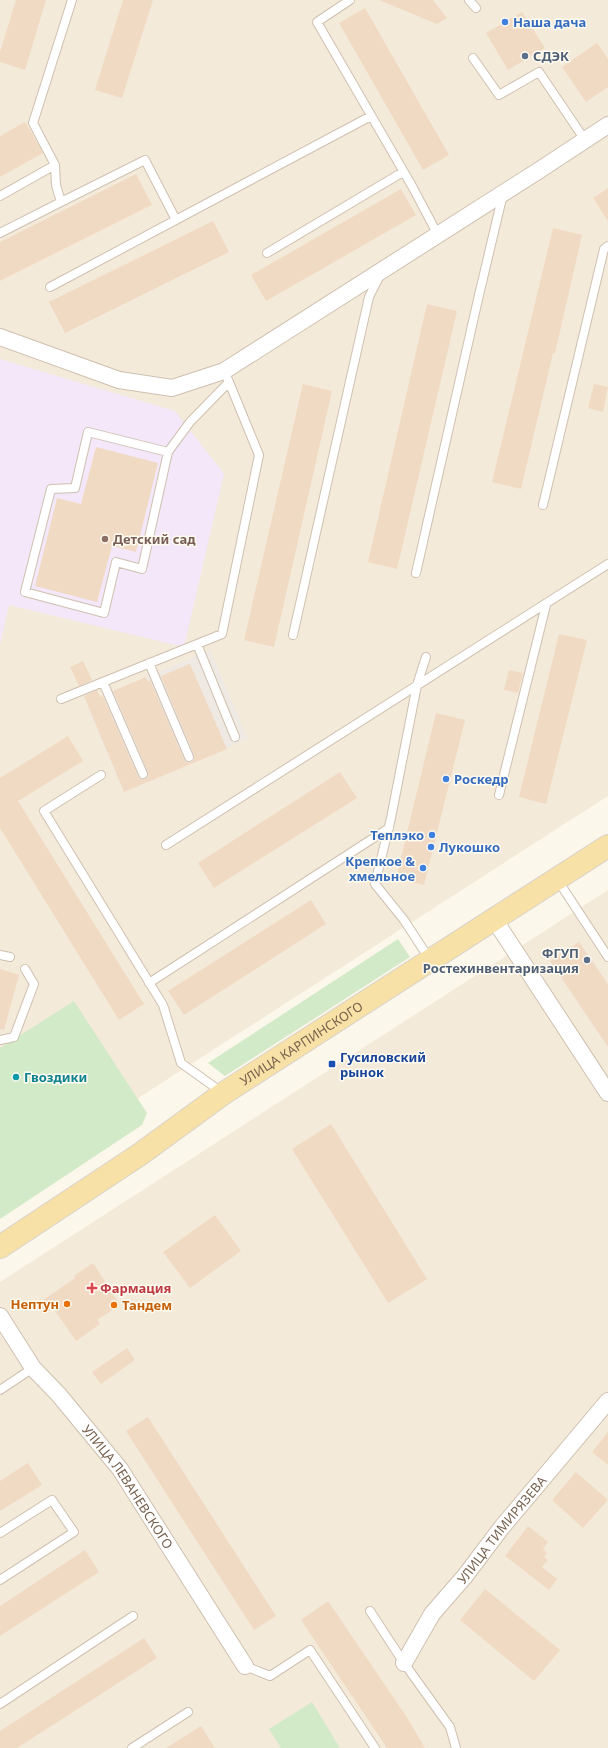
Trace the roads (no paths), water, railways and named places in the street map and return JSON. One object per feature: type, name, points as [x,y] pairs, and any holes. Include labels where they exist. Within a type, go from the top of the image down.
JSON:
[{"type":"main road","name":"УЛИЦА КАРПИНСКОГО","points":[[0,1247],[139,1155],[224,1093],[608,846]]},
{"type":"street","points":[[0,337],[119,380],[172,388],[226,376],[382,270],[586,140],[608,124]]},
{"type":"street","points":[[494,919],[608,1093]]},
{"type":"street","name":"УЛИЦА ЛЕВАНЕВСКОГО","points":[[0,1316],[33,1368],[59,1394],[120,1469],[245,1666]]},
{"type":"street","name":"УЛИЦА ТИМИРЯЗЕВА","points":[[404,1663],[432,1614],[465,1576],[502,1527],[608,1401]]},
{"type":"lane","points":[[61,202],[56,185],[55,165],[34,123],[72,0]]},
{"type":"lane","points":[[350,0],[317,22],[438,235]]},
{"type":"lane","points":[[469,0],[476,8]]},
{"type":"lane","points":[[473,58],[499,94],[538,72],[586,140]]},
{"type":"lane","points":[[50,287],[370,116]]},
{"type":"lane","points":[[0,233],[145,160],[176,220]]},
{"type":"lane","points":[[0,196],[55,165]]},
{"type":"lane","points":[[267,253],[403,172]]},
{"type":"lane","points":[[416,573],[503,193]]},
{"type":"lane","points":[[543,505],[604,249],[608,246]]},
{"type":"lane","points":[[293,635],[369,297],[382,270]]},
{"type":"lane","points":[[61,699],[222,634],[259,455],[226,376],[168,452],[142,569],[116,562],[104,613],[25,592],[51,489],[75,488],[88,432],[168,452]]},
{"type":"lane","points":[[166,845],[417,685],[546,605],[608,564]]},
{"type":"lane","points":[[499,795],[546,605]]},
{"type":"lane","points":[[197,644],[235,737]]},
{"type":"lane","points":[[426,657],[417,685],[389,828],[375,884],[404,920],[430,960]]},
{"type":"lane","points":[[149,663],[189,757]]},
{"type":"lane","points":[[103,682],[143,774]]},
{"type":"lane","points":[[101,775],[44,811],[163,1005],[181,1063],[224,1093]]},
{"type":"lane","points":[[149,983],[389,828]]},
{"type":"lane","points":[[557,879],[608,957]]},
{"type":"lane","points":[[0,955],[10,957]]},
{"type":"lane","points":[[0,1040],[14,1037],[34,984],[25,970]]},
{"type":"lane","points":[[0,1390],[33,1368]]},
{"type":"lane","points":[[0,1532],[52,1500],[74,1532],[0,1580]]},
{"type":"lane","points":[[370,1611],[404,1663],[450,1726],[456,1748]]},
{"type":"lane","points":[[0,1704],[133,1616]]},
{"type":"lane","points":[[245,1666],[270,1676],[310,1650],[375,1748]]},
{"type":"lane","points":[[132,1748],[188,1712]]},
{"type":"place","name":"Наша дача","points":[[505,22]]},
{"type":"place","name":"СДЭК","points":[[525,56]]},
{"type":"place","name":"Детский сад","points":[[105,539]]},
{"type":"place","name":"Роскедр","points":[[446,779]]},
{"type":"place","name":"Теплэко","points":[[432,835]]},
{"type":"place","name":"Лукошко","points":[[431,847]]},
{"type":"place","name":"Крепкое & хмельное","points":[[423,868]]},
{"type":"place","name":"ФГУП Ростехинвентаризация","points":[[587,960]]},
{"type":"place","name":"Гусиловский рынок","points":[[332,1064]]},
{"type":"place","name":"Гвоздики","points":[[16,1077]]},
{"type":"place","name":"Фармация","points":[[92,1288]]},
{"type":"place","name":"Нептун","points":[[67,1304]]},
{"type":"place","name":"Тандем","points":[[114,1305]]}]
